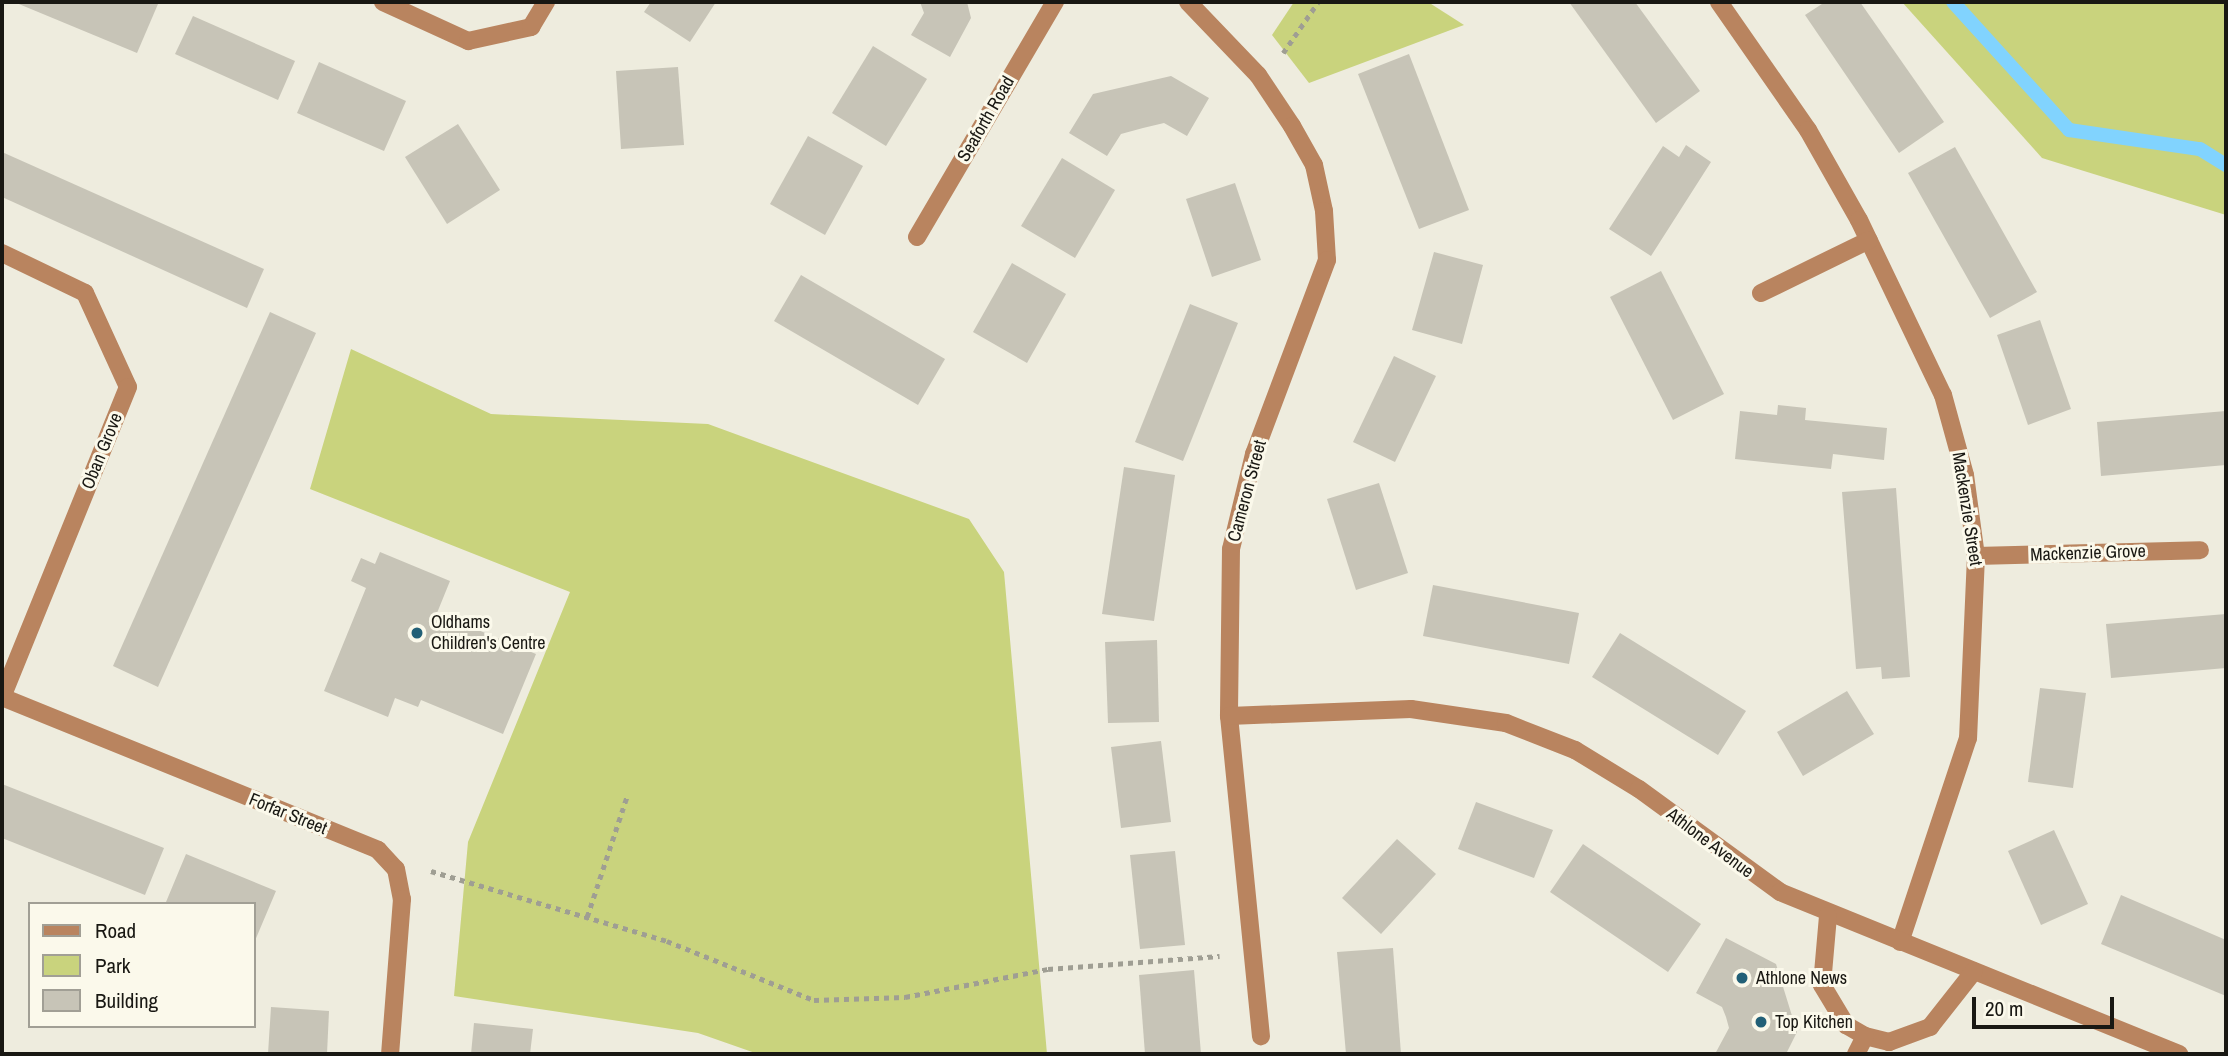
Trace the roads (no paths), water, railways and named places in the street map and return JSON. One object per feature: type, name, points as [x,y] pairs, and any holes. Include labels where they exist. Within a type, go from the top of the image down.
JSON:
[{"type":"street","points":[[383,2],[468,41],[531,27],[546,2]]},
{"type":"street","name":"Seaforth Road","points":[[917,237],[1055,2]]},
{"type":"street","name":"Cameron Street","points":[[1188,2],[1258,75],[1314,165],[1326,260],[1238,511],[1226,625],[1229,716],[1255,953],[1261,1036]]},
{"type":"street","name":"Mackenzie Street","points":[[1719,2],[1808,130],[1869,240],[1943,395],[1965,475],[1976,556],[1968,738],[1900,942]]},
{"type":"street","points":[[1761,293],[1869,240]]},
{"type":"street","name":"Oban Grove","points":[[2,253],[85,293],[128,387],[2,697]]},
{"type":"street","name":"Mackenzie Grove","points":[[1976,556],[2200,550]]},
{"type":"street","name":"Forfar Street","points":[[2,697],[379,850],[396,869],[402,899],[390,1054]]},
{"type":"street","name":"Athlone Avenue","points":[[1229,716],[1411,709],[1506,723],[1575,750],[1639,789],[1739,868],[1828,916],[1974,971],[2179,1054]]},
{"type":"street","points":[[1828,916],[1822,985],[1846,1025],[1865,1036],[1889,1042],[1930,1027],[1974,971]]},
{"type":"street","points":[[1856,1054],[1865,1036]]},
{"type":"waterway","points":[[1953,2],[2069,130],[2200,149],[2226,165]]},
{"type":"place","name":"Oldhams Children's Centre","points":[[417,633]]},
{"type":"place","name":"Athlone News","points":[[1742,978]]},
{"type":"place","name":"Top Kitchen","points":[[1761,1022]]}]
